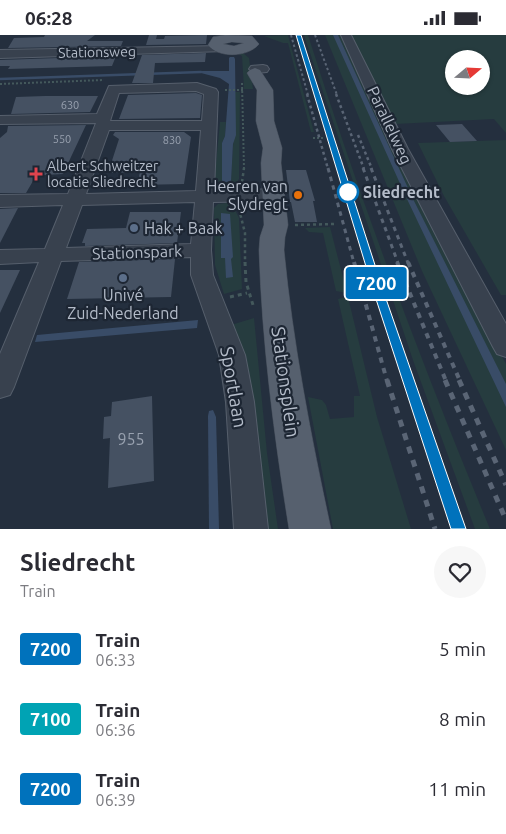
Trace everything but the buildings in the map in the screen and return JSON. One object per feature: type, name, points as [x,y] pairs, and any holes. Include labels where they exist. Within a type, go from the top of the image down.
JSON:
[{"type":"main road","points":[[217,42],[243,41]]},
{"type":"main road","name":"Stationsplein","points":[[243,41],[251,53],[258,70],[256,90],[263,100],[266,126],[261,129],[262,171],[256,189],[256,196],[261,217],[274,229],[274,291],[284,389],[310,529]]},
{"type":"street","name":"Parallelweg","points":[[346,35],[400,149],[506,347]]},
{"type":"street","name":"Stationsweg","points":[[0,54],[194,49],[217,42]]},
{"type":"street","name":"Stationspark","points":[[0,257],[51,255],[201,250],[211,92],[197,87],[114,89],[74,199],[51,255],[0,387]]},
{"type":"street","points":[[0,120],[209,125]]},
{"type":"street","points":[[0,201],[256,196]]},
{"type":"street","name":"Sportlaan","points":[[201,250],[202,275],[234,364],[240,402],[251,529]]},
{"type":"path","points":[[0,83],[111,80]]},
{"type":"path","points":[[225,91],[241,90],[243,180],[256,196]]},
{"type":"path","points":[[313,138],[325,138]]},
{"type":"path","points":[[274,229],[335,224]]},
{"type":"green space","points":[[288,35],[314,132],[311,132],[288,43],[264,36]]},
{"type":"green space","points":[[304,35],[308,35],[371,222],[441,407],[490,529],[475,529],[414,363]]},
{"type":"green space","points":[[325,35],[342,35],[455,268],[506,364],[506,450],[422,271]]},
{"type":"green space","points":[[350,35],[506,35],[506,133],[494,119],[395,124]]},
{"type":"green space","points":[[235,52],[243,53],[249,58],[253,89],[244,89],[242,56]]},
{"type":"green space","points":[[235,92],[240,92],[239,179],[233,190],[223,191],[214,185],[220,122],[226,122],[225,136],[222,143],[222,182],[231,181]]},
{"type":"green space","points":[[506,140],[506,295],[501,295],[444,196],[418,143]]},
{"type":"green space","points":[[218,204],[232,204],[239,218],[242,289],[224,294],[215,265],[214,208]]},
{"type":"green space","points":[[330,227],[347,293],[336,291],[323,233],[309,232],[305,228]]},
{"type":"green space","points":[[348,297],[377,417],[411,529],[333,529],[308,397],[322,400],[326,405],[330,419],[354,417],[354,396],[360,396],[338,299]]},
{"type":"green space","points":[[254,318],[267,453],[278,529],[264,529],[252,393],[247,365],[231,325]]},
{"type":"water","points":[[333,35],[338,35],[413,199],[506,384],[506,407],[407,199]]},
{"type":"water","points":[[230,57],[235,59],[236,135],[233,144],[231,182],[222,182],[222,143],[225,136],[229,84],[220,78],[201,73],[202,71],[229,71]]},
{"type":"water","points":[[221,213],[230,214],[233,277],[226,278],[225,258],[221,258]]},
{"type":"water","points":[[198,320],[197,328],[35,342],[37,335]]},
{"type":"water","points":[[213,410],[216,417],[219,529],[209,529],[208,416],[209,411]]},
{"type":"waterway","points":[[0,79],[201,72]]},
{"type":"railway","points":[[291,35],[308,95]]},
{"type":"railway","points":[[299,35],[317,95]]},
{"type":"railway","points":[[315,35],[337,95]]},
{"type":"railway","points":[[307,94],[328,169]]},
{"type":"railway","points":[[317,94],[340,169]]},
{"type":"railway","points":[[336,94],[364,169]]},
{"type":"railway","points":[[358,135],[372,169]]},
{"type":"railway","points":[[328,168],[354,263]]},
{"type":"railway","points":[[340,168],[369,263]]},
{"type":"railway","points":[[363,168],[398,263]]},
{"type":"railway","points":[[371,168],[408,263]]},
{"type":"railway","points":[[354,262],[387,381]]},
{"type":"railway","points":[[369,262],[408,381]]},
{"type":"railway","points":[[397,262],[446,381]]},
{"type":"railway","points":[[408,262],[460,381]]},
{"type":"railway","points":[[387,380],[435,529]]},
{"type":"railway","points":[[408,380],[458,529]]},
{"type":"railway","points":[[445,380],[506,520]]},
{"type":"railway","points":[[459,380],[506,485]]},
{"type":"train","name":"7200","points":[[299,35],[379,293],[458,529]]},
{"type":"place","name":"Albert Schweitzer locatie Sliedrecht","points":[[36,174]]},
{"type":"place","name":"Sliedrecht","points":[[348,192]]},
{"type":"place","name":"Heeren van Slydregt","points":[[298,195]]},
{"type":"place","name":"Hak + Baak","points":[[134,228]]},
{"type":"place","name":"Univé Zuid-Nederland","points":[[123,278]]}]
